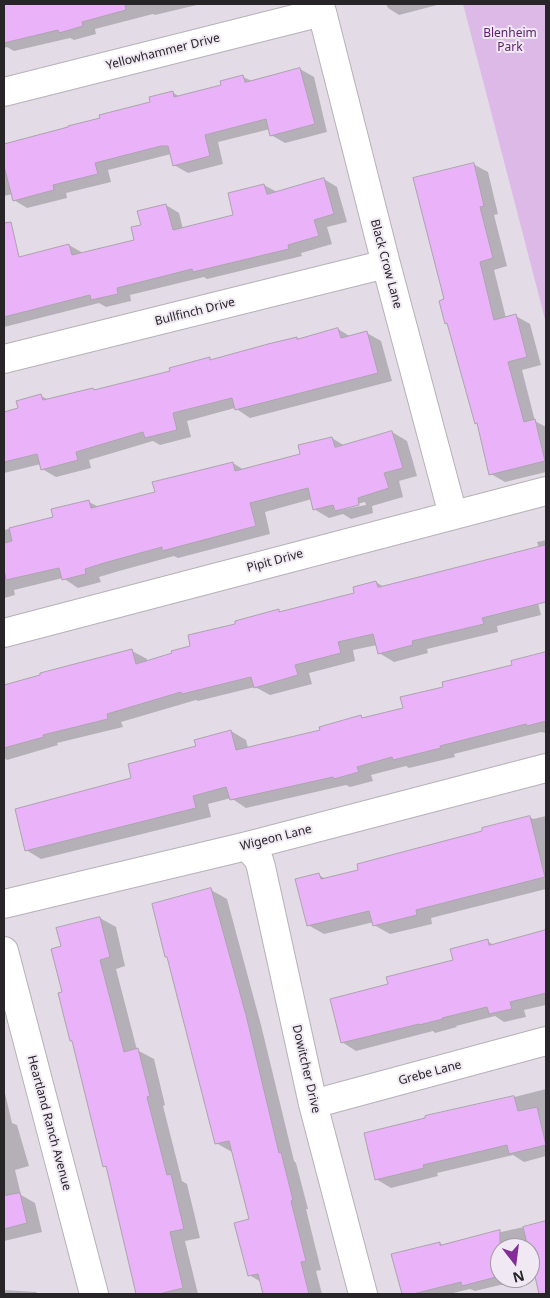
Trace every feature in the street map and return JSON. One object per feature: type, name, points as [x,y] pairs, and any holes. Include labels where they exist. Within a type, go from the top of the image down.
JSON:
[{"type":"street","name":"Yellowhammer Drive","points":[[4,92],[322,12]]},
{"type":"street","name":"Black Crow Lane","points":[[322,12],[386,264],[453,515]]},
{"type":"street","name":"Bullfinch Drive","points":[[4,359],[386,264]]},
{"type":"street","name":"Pipit Drive","points":[[4,633],[546,492]]},
{"type":"street","name":"Wigeon Lane","points":[[4,904],[247,846],[546,768]]},
{"type":"street","name":"Dowitcher Drive","points":[[247,846],[259,860],[261,867],[313,1104],[363,1294]]},
{"type":"street","name":"Heartland Ranch Avenue","points":[[4,951],[94,1294]]},
{"type":"street","name":"Grebe Lane","points":[[313,1104],[546,1042]]},
{"type":"green space","name":"Blenheim Park","points":[[463,4],[546,4],[546,323]]},
{"type":"building","points":[[4,4],[125,4],[126,10],[82,22],[83,26],[59,33],[58,30],[4,43]]},
{"type":"building","points":[[300,68],[315,124],[270,136],[266,119],[205,135],[210,156],[173,166],[168,146],[161,146],[95,163],[98,174],[53,185],[54,190],[13,201],[4,166],[4,144],[100,118],[99,115],[150,102],[149,97],[173,91],[174,97],[221,85],[220,81],[243,75],[245,82]]},
{"type":"building","points":[[474,163],[484,206],[480,207],[493,258],[480,262],[494,320],[516,314],[527,357],[508,362],[524,422],[535,419],[545,461],[489,475],[477,423],[475,424],[439,301],[444,299],[413,178]]},
{"type":"building","points":[[324,178],[334,214],[314,220],[319,236],[288,245],[289,249],[193,272],[192,269],[117,288],[118,294],[91,300],[90,295],[4,317],[4,223],[11,222],[19,257],[69,244],[72,255],[134,240],[131,227],[141,225],[137,211],[166,204],[173,230],[233,215],[228,193],[264,184],[267,194]]},
{"type":"building","points":[[338,328],[341,338],[367,331],[378,373],[235,410],[232,398],[173,413],[177,430],[145,438],[143,432],[76,452],[78,460],[41,470],[37,454],[4,462],[4,412],[18,408],[16,401],[41,394],[43,400],[93,388],[94,390],[170,371],[169,368],[210,357],[210,360]]},
{"type":"building","points":[[392,431],[403,468],[384,473],[389,488],[358,498],[359,505],[335,511],[333,505],[313,510],[308,488],[250,503],[256,526],[162,551],[162,547],[104,563],[85,569],[86,574],[62,580],[59,568],[6,580],[4,543],[12,541],[9,528],[53,517],[51,509],[89,500],[91,508],[155,492],[152,482],[233,462],[235,471],[300,454],[298,445],[332,437],[335,447]]},
{"type":"building","points":[[546,545],[546,602],[482,618],[484,624],[412,641],[413,645],[378,654],[373,634],[338,642],[341,653],[295,665],[298,675],[254,688],[251,677],[182,694],[181,692],[107,714],[108,719],[43,735],[44,737],[4,748],[4,685],[40,675],[40,673],[132,649],[136,664],[190,646],[188,635],[235,624],[235,621],[279,609],[279,612],[354,593],[353,587],[376,581],[378,587]]},
{"type":"building","points":[[546,652],[546,721],[527,726],[526,724],[393,760],[392,757],[357,767],[359,772],[334,779],[333,777],[230,800],[226,787],[193,796],[196,808],[25,851],[15,809],[131,778],[128,764],[196,746],[194,740],[231,730],[236,750],[320,730],[319,727],[361,715],[362,718],[403,708],[400,697],[443,687],[442,682],[512,665],[511,661]]},
{"type":"building","points":[[530,816],[545,877],[416,910],[417,915],[373,926],[369,911],[307,926],[295,879],[319,873],[321,879],[358,870],[357,864],[482,831],[482,828]]},
{"type":"building","points":[[211,888],[246,1015],[279,1153],[281,1152],[293,1200],[291,1201],[306,1261],[301,1262],[309,1294],[263,1294],[258,1274],[248,1276],[234,1223],[249,1219],[229,1141],[215,1144],[152,904]]},
{"type":"building","points":[[100,917],[110,957],[100,960],[124,1052],[138,1048],[150,1096],[147,1097],[167,1175],[171,1174],[184,1229],[170,1232],[183,1288],[159,1294],[136,1294],[106,1166],[103,1167],[72,1041],[70,1041],[58,993],[62,992],[51,949],[61,946],[56,928]]},
{"type":"building","points":[[546,930],[546,993],[510,1002],[512,1009],[489,1014],[487,1007],[341,1043],[330,999],[388,984],[386,977],[453,960],[450,949],[488,939],[489,945]]},
{"type":"building","points":[[514,1096],[518,1111],[537,1107],[546,1145],[509,1154],[507,1145],[423,1165],[424,1168],[375,1180],[364,1133],[425,1118],[425,1116]]},
{"type":"building","points":[[20,1193],[27,1223],[4,1229],[4,1196]]},
{"type":"building","points":[[546,1221],[546,1293],[539,1294],[538,1288],[540,1288],[540,1238],[526,1238],[523,1227]]},
{"type":"building","points":[[500,1230],[500,1238],[490,1238],[490,1279],[462,1286],[461,1282],[413,1294],[402,1294],[391,1254],[440,1242],[440,1245]]}]
